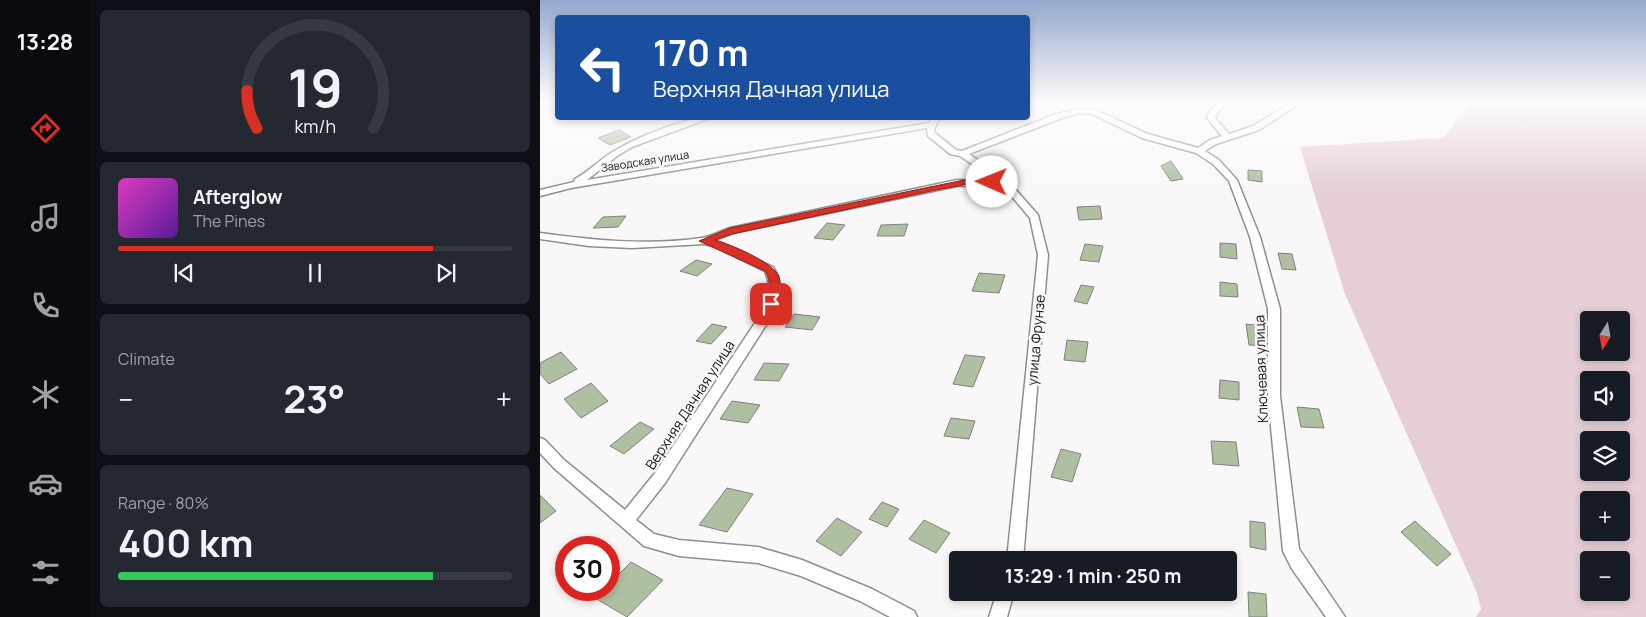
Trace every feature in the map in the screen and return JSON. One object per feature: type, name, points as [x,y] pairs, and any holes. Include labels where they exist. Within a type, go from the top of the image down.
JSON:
[{"type":"street","points":[[570,185],[598,169],[626,148],[672,131]]},
{"type":"street","name":"Заводская улица","points":[[540,193],[570,185],[878,131]]},
{"type":"street","points":[[932,131],[931,134],[952,152],[963,154]]},
{"type":"street","name":"Ключевая улица","points":[[963,154],[1022,131]]},
{"type":"street","name":"Ключевая улица","points":[[1134,131],[1145,136],[1199,151],[1216,162],[1233,180],[1247,212],[1265,270],[1274,309],[1274,396],[1289,538],[1298,563],[1336,617]]},
{"type":"street","points":[[1222,131],[1227,137]]},
{"type":"street","points":[[1199,151],[1227,137],[1247,131]]},
{"type":"street","name":"улица Фрунзе","points":[[963,154],[1005,183],[1035,217],[1043,255],[1016,551]]},
{"type":"street","points":[[704,241],[730,231],[957,183],[1005,183]]},
{"type":"street","name":"Верхняя Дачная улица","points":[[540,236],[590,243],[632,245],[704,241],[717,244],[769,269],[774,276],[775,289],[773,297],[760,325],[660,478],[626,521]]},
{"type":"street","points":[[540,444],[558,464],[650,541],[679,548],[758,555],[802,568],[866,595],[908,617]]},
{"type":"street","points":[[998,617],[1003,601]]},
{"type":"shaded area","points":[[1449,131],[1646,131],[1646,617],[1476,617],[1481,609],[1477,593],[1345,294],[1300,147],[1443,138]]},
{"type":"building","points":[[617,131],[631,137],[610,145],[598,138]]},
{"type":"building","points":[[1171,161],[1183,179],[1171,181],[1161,166]]},
{"type":"building","points":[[1248,170],[1262,171],[1262,182],[1248,180]]},
{"type":"building","points":[[1100,206],[1102,219],[1079,220],[1077,207]]},
{"type":"building","points":[[626,216],[618,227],[593,228],[603,217]]},
{"type":"building","points":[[827,223],[845,225],[833,240],[814,238]]},
{"type":"building","points":[[908,224],[904,236],[877,236],[881,225]]},
{"type":"building","points":[[1220,243],[1236,244],[1237,259],[1220,257]]},
{"type":"building","points":[[1085,244],[1103,246],[1099,262],[1080,260]]},
{"type":"building","points":[[1278,253],[1292,254],[1296,270],[1282,269]]},
{"type":"building","points":[[696,260],[712,264],[697,276],[680,271]]},
{"type":"building","points":[[979,273],[1005,275],[999,293],[972,291]]},
{"type":"building","points":[[1220,282],[1237,284],[1238,297],[1220,296]]},
{"type":"building","points":[[1081,285],[1094,287],[1087,304],[1074,301]]},
{"type":"building","points":[[794,314],[820,317],[812,330],[785,327]]},
{"type":"building","points":[[712,324],[727,327],[711,344],[696,341]]},
{"type":"building","points":[[1246,324],[1263,326],[1266,346],[1249,345]]},
{"type":"building","points":[[1067,340],[1088,342],[1085,362],[1064,360]]},
{"type":"building","points":[[561,352],[577,369],[549,384],[540,374],[540,363]]},
{"type":"building","points":[[965,355],[985,357],[973,387],[953,384]]},
{"type":"building","points":[[764,363],[789,364],[779,381],[754,380]]},
{"type":"building","points":[[1220,380],[1239,382],[1239,400],[1219,398]]},
{"type":"building","points":[[591,383],[608,401],[581,418],[564,399]]},
{"type":"building","points":[[732,401],[760,405],[748,423],[720,419]]},
{"type":"building","points":[[1297,407],[1319,409],[1324,428],[1301,427]]},
{"type":"building","points":[[951,418],[975,421],[969,439],[944,436]]},
{"type":"building","points":[[640,422],[654,429],[624,454],[610,446]]},
{"type":"building","points":[[1211,441],[1236,442],[1239,466],[1213,464]]},
{"type":"building","points":[[1061,449],[1081,454],[1072,482],[1051,477]]},
{"type":"building","points":[[727,488],[753,494],[727,532],[699,525]]},
{"type":"building","points":[[540,495],[556,511],[540,523]]},
{"type":"building","points":[[882,502],[899,509],[887,527],[869,519]]},
{"type":"building","points":[[837,518],[862,532],[841,556],[816,541]]},
{"type":"building","points":[[924,520],[950,533],[936,553],[909,539]]},
{"type":"building","points":[[1250,521],[1265,523],[1266,550],[1250,547]]},
{"type":"building","points":[[1415,521],[1451,554],[1437,566],[1401,532]]},
{"type":"building","points":[[631,562],[663,580],[627,617],[600,601],[620,601],[620,573]]},
{"type":"building","points":[[1248,592],[1266,594],[1267,617],[1249,617]]},
{"type":"route","points":[[771,304],[775,289],[774,276],[769,269],[717,244],[704,241],[730,231],[936,187],[957,183],[992,182]]}]
